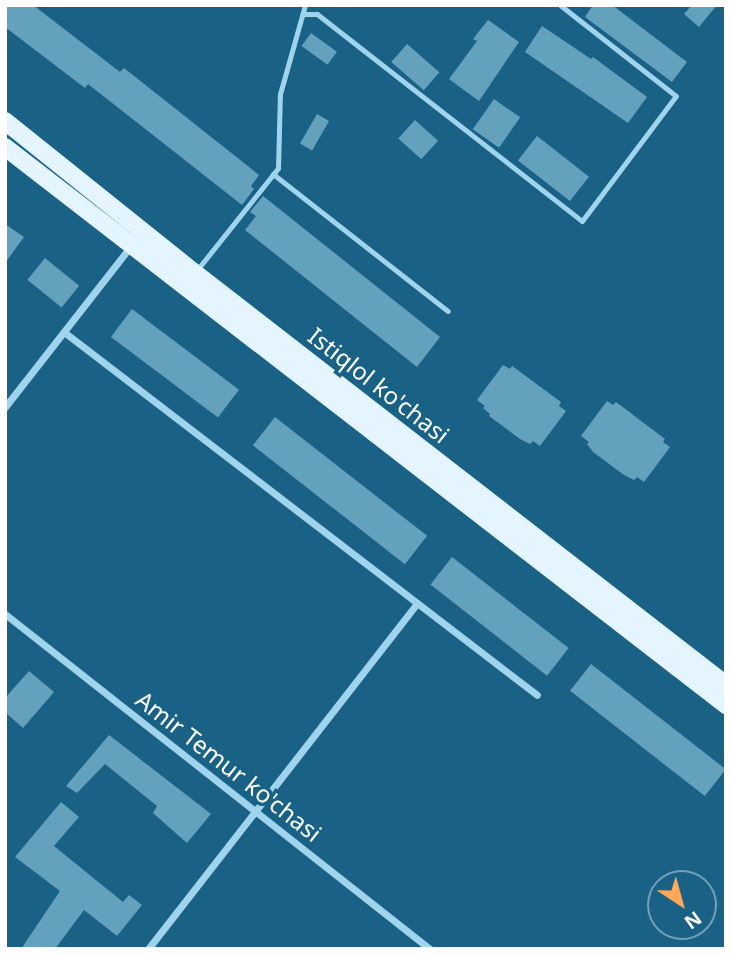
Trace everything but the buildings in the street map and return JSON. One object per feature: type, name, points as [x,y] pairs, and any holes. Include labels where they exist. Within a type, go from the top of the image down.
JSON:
[{"type":"main road","name":"Istiqlol ko'chasi","points":[[5,121],[195,273],[726,685]]},
{"type":"main road","name":"Istiqlol ko'chasi","points":[[5,147],[726,705]]},
{"type":"street","points":[[5,407],[132,246]]},
{"type":"street","points":[[64,332],[416,605],[537,695]]},
{"type":"street","points":[[148,949],[416,605]]},
{"type":"street","name":"Amir Temur ko'chasi","points":[[5,614],[430,949]]},
{"type":"lane","points":[[195,273],[278,168],[280,94],[305,5]]},
{"type":"lane","points":[[303,15],[317,14],[582,221],[676,96],[560,5]]},
{"type":"lane","points":[[273,174],[448,311]]}]
